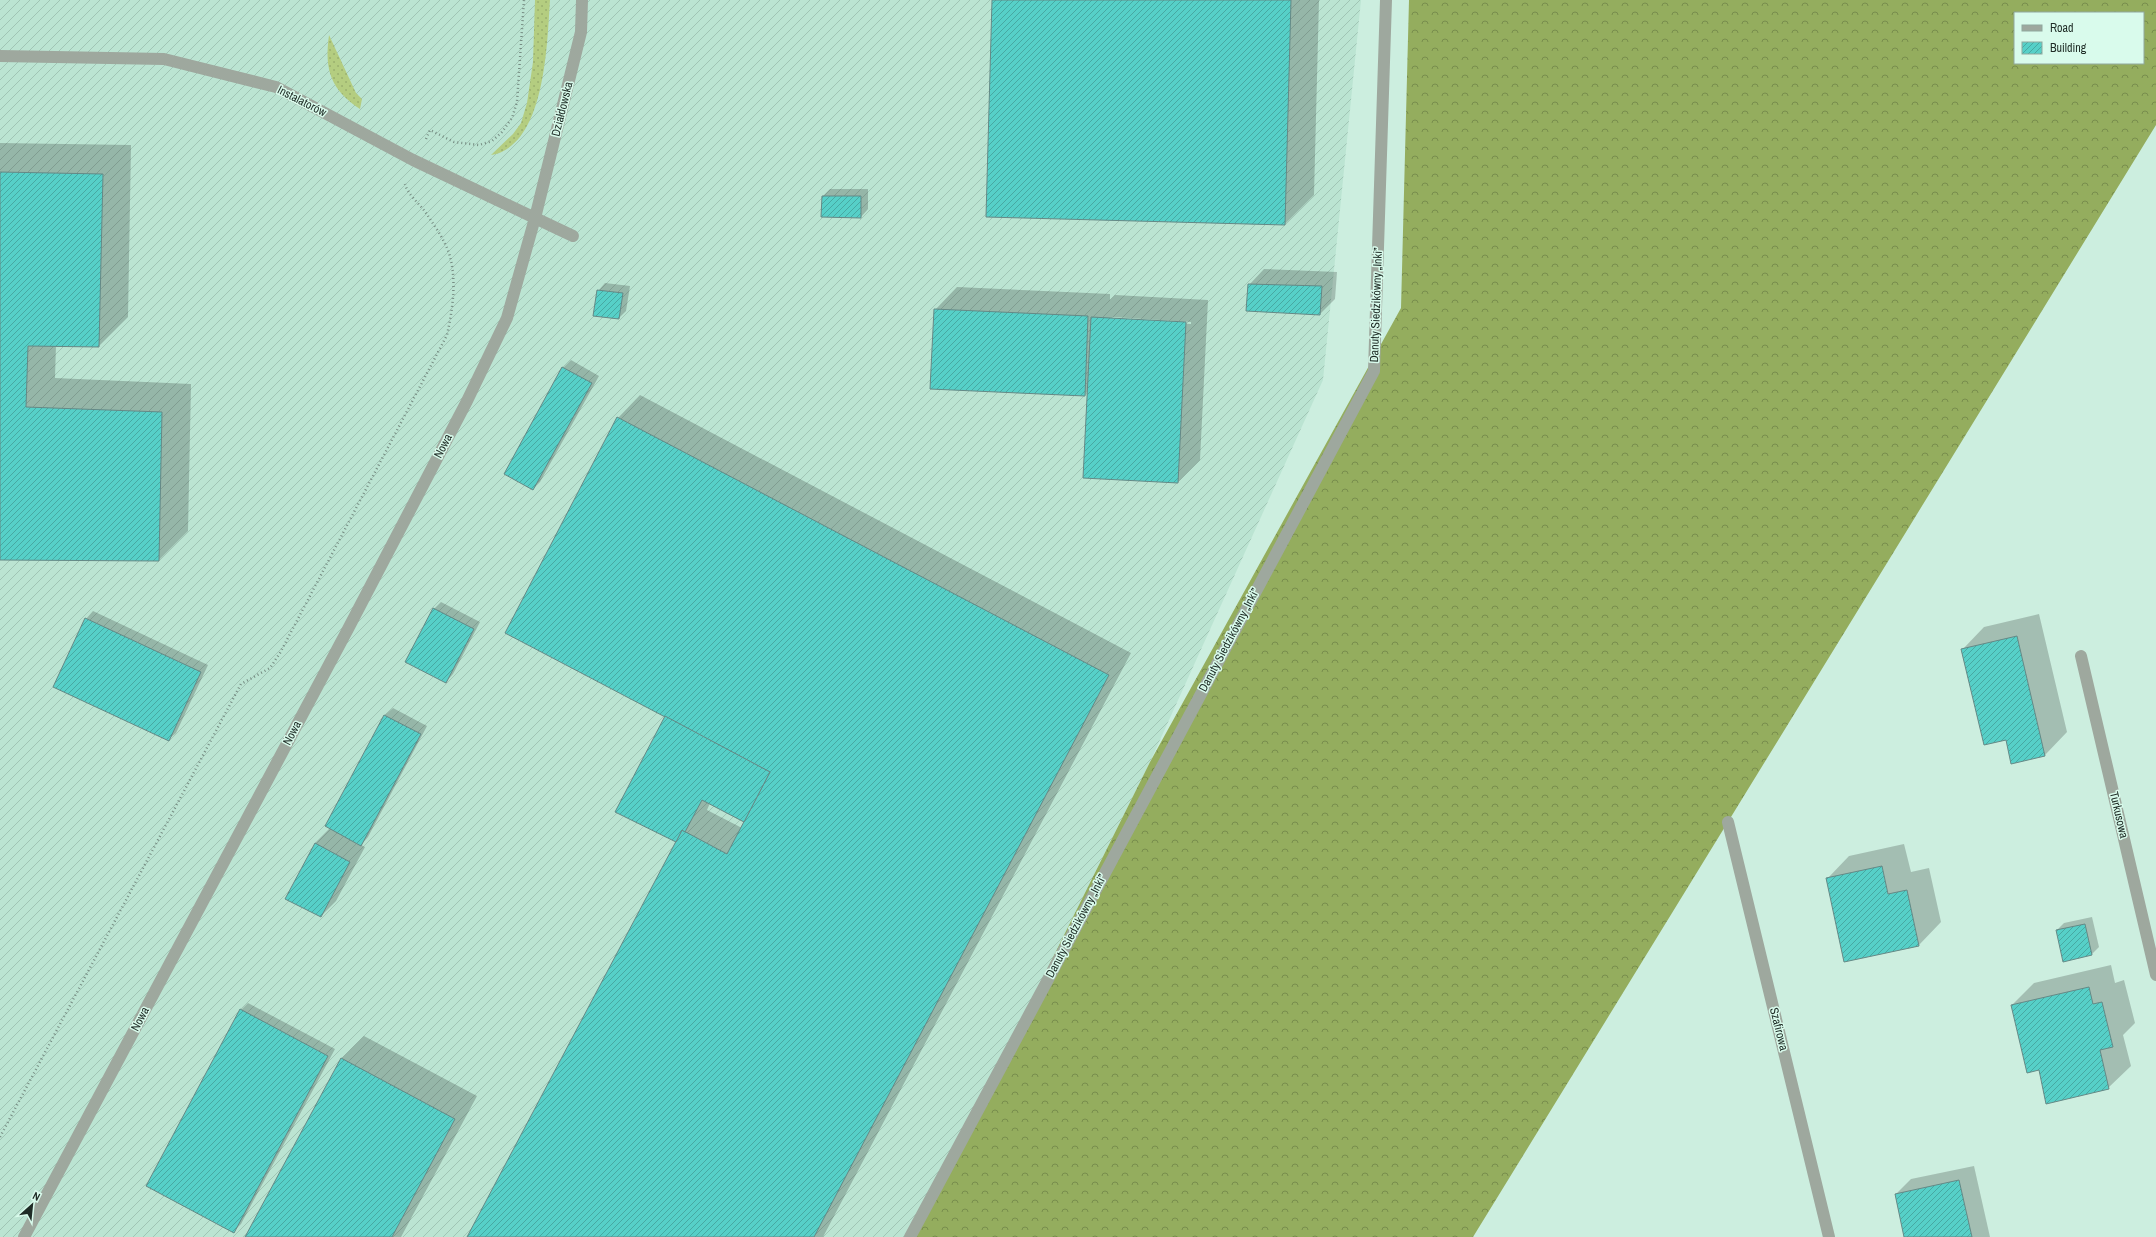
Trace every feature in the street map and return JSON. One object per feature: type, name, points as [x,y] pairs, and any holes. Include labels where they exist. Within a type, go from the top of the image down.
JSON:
[{"type":"street","name":"Działdowska","points":[[535,218],[580,32],[582,0]]},
{"type":"street","name":"Danuty Siedzikówny „Inki”","points":[[910,1237],[1374,371],[1386,0]]},
{"type":"street","name":"Instalatorów","points":[[0,56],[164,59],[276,87],[413,160],[573,236]]},
{"type":"street","name":"Nowa","points":[[24,1237],[344,636],[467,401],[507,318],[535,218]]},
{"type":"street","name":"Turkusowa","points":[[2081,656],[2156,975]]},
{"type":"street","name":"Szafirowa","points":[[1728,822],[1829,1237]]},
{"type":"path","points":[[426,140],[430,130],[454,142],[479,146],[492,141],[502,132],[512,118],[517,102],[524,0]]},
{"type":"path","points":[[0,1137],[241,684],[270,668],[280,653],[447,335],[452,312],[453,284],[449,253],[439,232],[421,205],[407,190],[405,183]]},
{"type":"shaded area","points":[[0,0],[1361,0],[1323,380],[1150,762],[914,1237],[0,1237]]},
{"type":"green space","points":[[535,0],[550,0],[545,65],[540,90],[533,113],[523,133],[509,147],[491,155],[513,134],[521,123],[527,103],[533,62]]},
{"type":"green space","points":[[1409,0],[2156,0],[2156,125],[1473,1237],[914,1237],[1150,762],[1401,308]]},
{"type":"green space","points":[[329,35],[356,93],[362,99],[360,109],[342,94],[332,78],[328,59]]},
{"type":"building","points":[[992,0],[1291,0],[1285,225],[986,217]]},
{"type":"building","points":[[0,172],[103,174],[99,347],[28,346],[26,407],[162,412],[159,561],[0,560]]},
{"type":"building","points":[[822,196],[861,196],[861,218],[821,217]]},
{"type":"building","points":[[1248,284],[1322,286],[1320,315],[1246,311]]},
{"type":"building","points":[[597,290],[623,293],[619,319],[593,316]]},
{"type":"building","points":[[934,309],[1088,316],[1085,396],[930,389]]},
{"type":"building","points":[[1091,317],[1186,322],[1178,483],[1083,478]]},
{"type":"building","points":[[562,367],[592,383],[533,490],[504,474]]},
{"type":"building","points":[[617,417],[1109,675],[814,1237],[467,1237],[682,830],[727,854],[770,772],[505,633]]},
{"type":"building","points":[[433,608],[474,629],[446,683],[405,662]]},
{"type":"building","points":[[85,618],[201,672],[169,741],[53,687]]},
{"type":"building","points":[[2017,636],[2045,756],[2011,764],[2006,740],[1984,745],[1961,649]]},
{"type":"building","points":[[384,715],[421,734],[361,846],[325,826]]},
{"type":"building","points":[[665,716],[770,772],[744,822],[702,800],[685,832],[682,830],[676,842],[615,812]]},
{"type":"building","points":[[315,843],[350,862],[321,917],[285,899]]},
{"type":"building","points":[[1882,866],[1888,894],[1907,890],[1919,946],[1844,962],[1826,878]]},
{"type":"building","points":[[2085,924],[2092,955],[2063,962],[2056,930]]},
{"type":"building","points":[[2089,987],[2093,1004],[2102,1002],[2113,1047],[2100,1050],[2109,1089],[2046,1104],[2039,1070],[2027,1073],[2011,1005]]},
{"type":"building","points":[[240,1009],[328,1056],[234,1233],[146,1186]]},
{"type":"building","points":[[341,1058],[455,1119],[392,1237],[245,1237]]},
{"type":"building","points":[[1959,1180],[1972,1237],[1904,1237],[1895,1194]]}]
